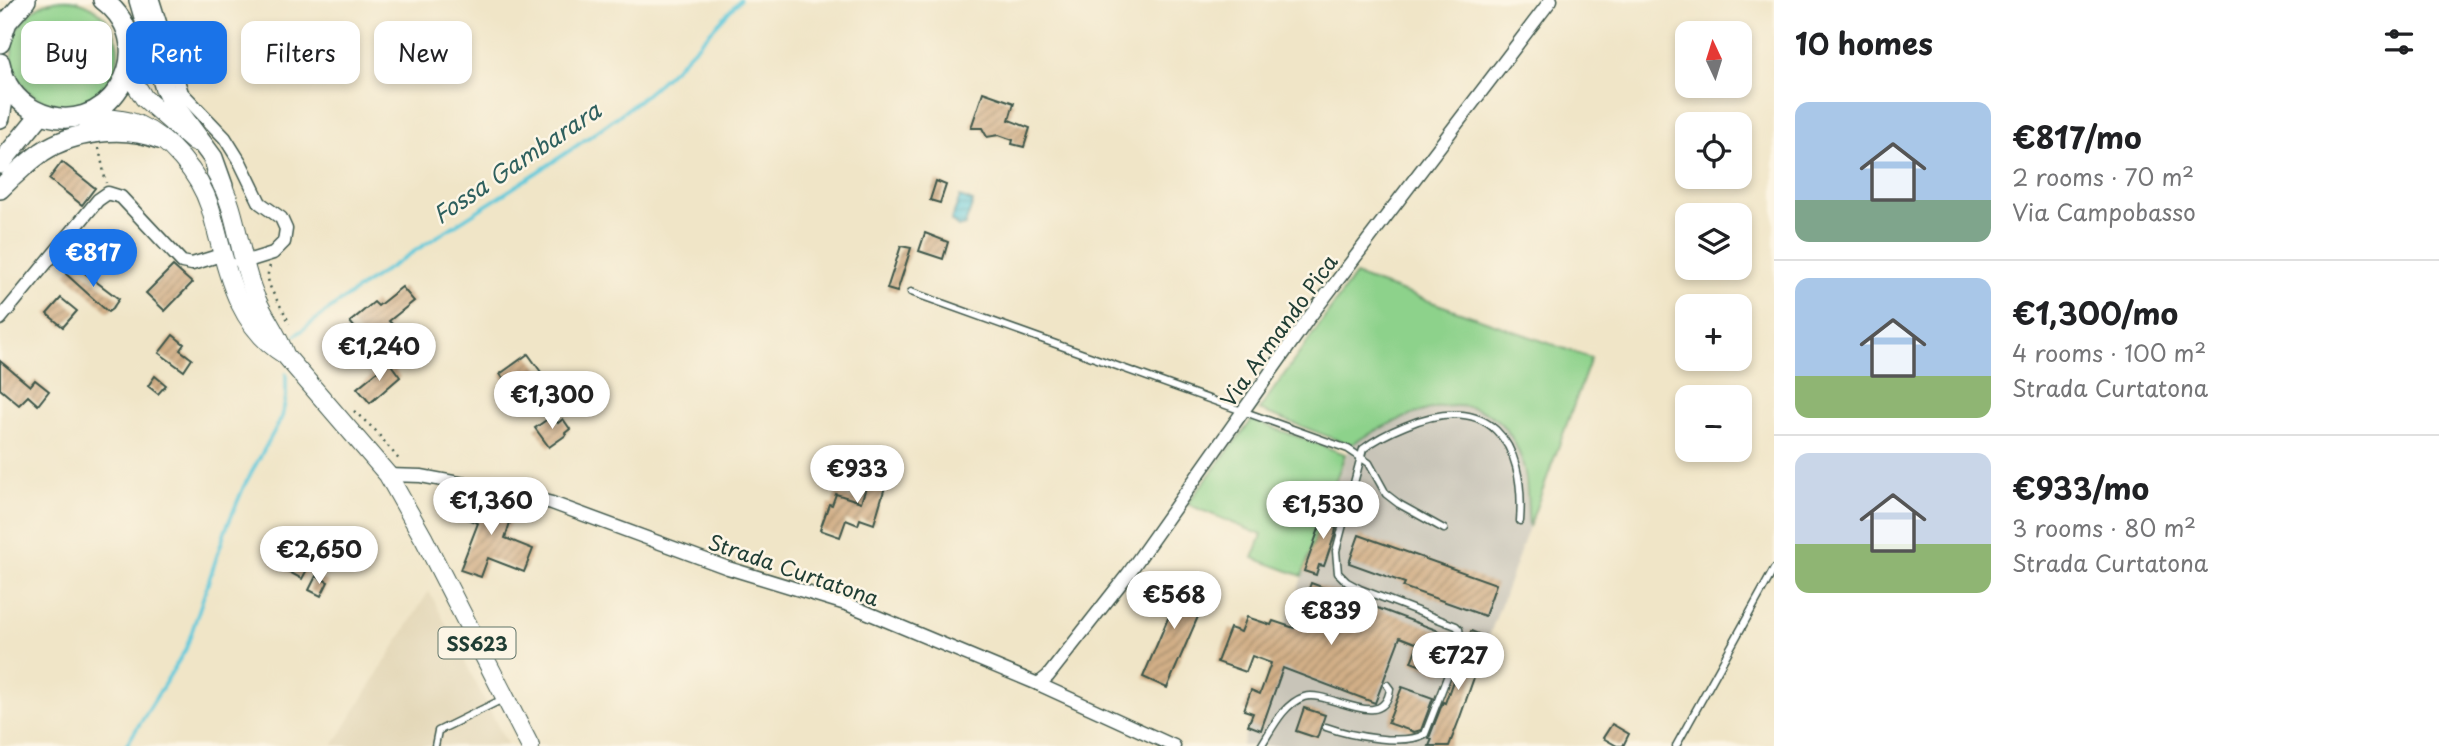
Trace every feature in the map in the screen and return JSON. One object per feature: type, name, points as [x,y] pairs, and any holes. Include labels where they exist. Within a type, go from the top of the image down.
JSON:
[{"type":"highway","points":[[0,43],[7,22],[26,0]]},
{"type":"highway","points":[[139,0],[171,101],[213,158],[223,186]]},
{"type":"highway","points":[[107,2],[121,19],[126,32]]},
{"type":"highway","points":[[0,63],[6,83],[18,99],[41,114],[64,118],[79,117],[95,111],[109,101],[126,76]]},
{"type":"highway","points":[[0,118],[6,83]]},
{"type":"highway","points":[[0,164],[41,114]]},
{"type":"highway","points":[[0,189],[41,152],[61,142],[131,131],[159,139]]},
{"type":"main road","points":[[135,84],[144,98],[201,150],[223,186],[244,262],[247,299],[261,336],[285,355]]},
{"type":"main road","points":[[79,117],[136,124],[173,149],[198,180],[209,205],[224,264],[247,299],[270,324],[285,355]]},
{"type":"main road","name":"SS623","points":[[285,355],[388,475],[530,746]]},
{"type":"street","points":[[153,0],[182,93],[225,138],[260,203],[281,218],[286,229],[285,242],[274,253],[244,262],[232,259],[224,229],[214,225]]},
{"type":"street","name":"Via Armando Pica","points":[[1038,684],[1048,676],[1128,573],[1308,319],[1551,0]]},
{"type":"street","points":[[0,319],[98,200],[108,193],[121,197],[182,262],[224,264]]},
{"type":"street","name":"Strada Curtatona","points":[[388,475],[412,476],[513,493],[552,503],[727,568],[849,605],[1038,684],[1174,746]]},
{"type":"lane","points":[[911,292],[1348,449],[1369,463],[1386,494],[1399,505],[1444,529]]},
{"type":"lane","points":[[1326,727],[1378,745],[1404,744],[1422,738],[1461,640],[1456,626],[1360,589],[1338,573],[1336,551],[1363,449],[1372,442],[1432,416],[1450,414],[1481,419],[1500,433],[1512,456],[1521,503],[1520,521]]},
{"type":"lane","points":[[1676,746],[1774,569]]},
{"type":"lane","points":[[1261,746],[1281,715],[1297,701],[1313,695],[1357,709],[1376,708],[1384,704],[1390,694],[1387,685]]},
{"type":"lane","points":[[435,746],[438,731],[505,698]]},
{"type":"path","points":[[275,263],[269,267],[268,283],[288,320],[289,328]]},
{"type":"path","points":[[349,405],[375,430],[412,476]]},
{"type":"shaded area","points":[[1448,404],[1480,410],[1498,419],[1507,429],[1521,459],[1529,527],[1449,746],[1241,746],[1350,445],[1384,425],[1423,409]]},
{"type":"shaded area","points":[[429,591],[508,746],[333,746]]},
{"type":"green space","points":[[65,0],[85,4],[106,21],[24,21],[45,4]]},
{"type":"green space","points":[[21,24],[21,82],[13,63],[16,33]]},
{"type":"green space","points":[[112,29],[117,43],[117,63],[112,77]]},
{"type":"green space","points":[[23,84],[107,84],[85,102],[65,106],[45,102]]},
{"type":"green space","points":[[1355,275],[1591,358],[1529,527],[1521,458],[1507,431],[1490,415],[1468,407],[1445,406],[1396,421],[1350,445],[1259,410]]},
{"type":"green space","points":[[1252,420],[1345,454],[1302,576],[1253,558],[1262,535],[1187,504]]},
{"type":"water","points":[[960,197],[973,202],[965,225],[958,227],[951,221]]},
{"type":"building","points":[[983,92],[1014,103],[1009,120],[1030,128],[1024,147],[1012,144],[1013,140],[999,135],[987,137],[982,128],[971,128]]},
{"type":"building","points":[[62,162],[95,188],[82,205],[49,179]]},
{"type":"building","points":[[936,181],[946,185],[940,203],[930,200]]},
{"type":"building","points":[[925,233],[948,242],[943,259],[919,251]]},
{"type":"building","points":[[901,246],[911,248],[897,292],[887,289]]},
{"type":"building","points":[[74,265],[119,299],[112,309],[108,312],[66,274]]},
{"type":"building","points":[[173,266],[192,283],[165,311],[146,293]]},
{"type":"building","points":[[402,287],[414,301],[389,321],[392,324],[368,344],[350,322],[374,302],[378,306]]},
{"type":"building","points":[[61,298],[77,311],[63,327],[47,314]]},
{"type":"building","points":[[173,335],[184,344],[180,350],[192,359],[184,371],[159,353]]},
{"type":"building","points":[[528,354],[546,379],[518,399],[500,374]]},
{"type":"building","points":[[0,361],[30,386],[35,380],[49,391],[38,405],[28,396],[19,405],[0,389]]},
{"type":"building","points":[[389,362],[400,377],[370,403],[357,388]]},
{"type":"building","points":[[155,376],[166,385],[158,394],[148,386]]},
{"type":"building","points":[[552,416],[558,423],[563,419],[570,429],[549,447],[535,428]]},
{"type":"building","points":[[874,465],[890,470],[874,524],[860,519],[858,525],[846,520],[840,537],[820,530],[829,504],[832,505],[836,494],[861,502]]},
{"type":"building","points":[[477,495],[514,510],[505,538],[533,549],[524,572],[488,558],[481,577],[460,570],[478,523],[453,514],[458,501],[473,506]]},
{"type":"building","points":[[1327,506],[1339,510],[1334,527],[1335,534],[1324,566],[1319,565],[1316,575],[1304,571]]},
{"type":"building","points":[[1359,535],[1496,584],[1485,616],[1403,587],[1405,583],[1349,563]]},
{"type":"building","points":[[301,542],[317,551],[302,579],[271,562],[276,552],[283,555],[285,550],[295,555]]},
{"type":"building","points":[[316,576],[328,582],[321,596],[309,590]]},
{"type":"building","points":[[1168,579],[1207,596],[1167,688],[1143,677],[1172,609],[1158,602]]},
{"type":"building","points":[[1311,583],[1455,637],[1442,674],[1411,662],[1418,644],[1400,637],[1375,703],[1283,668],[1261,730],[1248,725],[1253,713],[1244,710],[1251,690],[1260,694],[1271,663],[1252,656],[1246,672],[1217,662],[1230,628],[1241,632],[1247,617],[1271,625],[1273,621],[1294,628]]},
{"type":"building","points":[[1471,631],[1488,638],[1459,720],[1449,746],[1429,746],[1432,739],[1429,738],[1443,702],[1445,703]]},
{"type":"building","points":[[1402,687],[1433,698],[1421,730],[1414,732],[1388,723]]},
{"type":"building","points":[[1304,708],[1325,715],[1317,738],[1296,731]]},
{"type":"building","points":[[1612,724],[1629,734],[1623,746],[1617,746],[1603,738]]},
{"type":"waterway","name":"Fossa Gambarara","points":[[296,335],[378,275],[548,165],[630,107],[674,69],[740,0]]},
{"type":"waterway","name":"Fossa Gambarara","points":[[126,746],[186,649],[226,529],[244,486],[282,417],[286,397],[286,374]]}]
